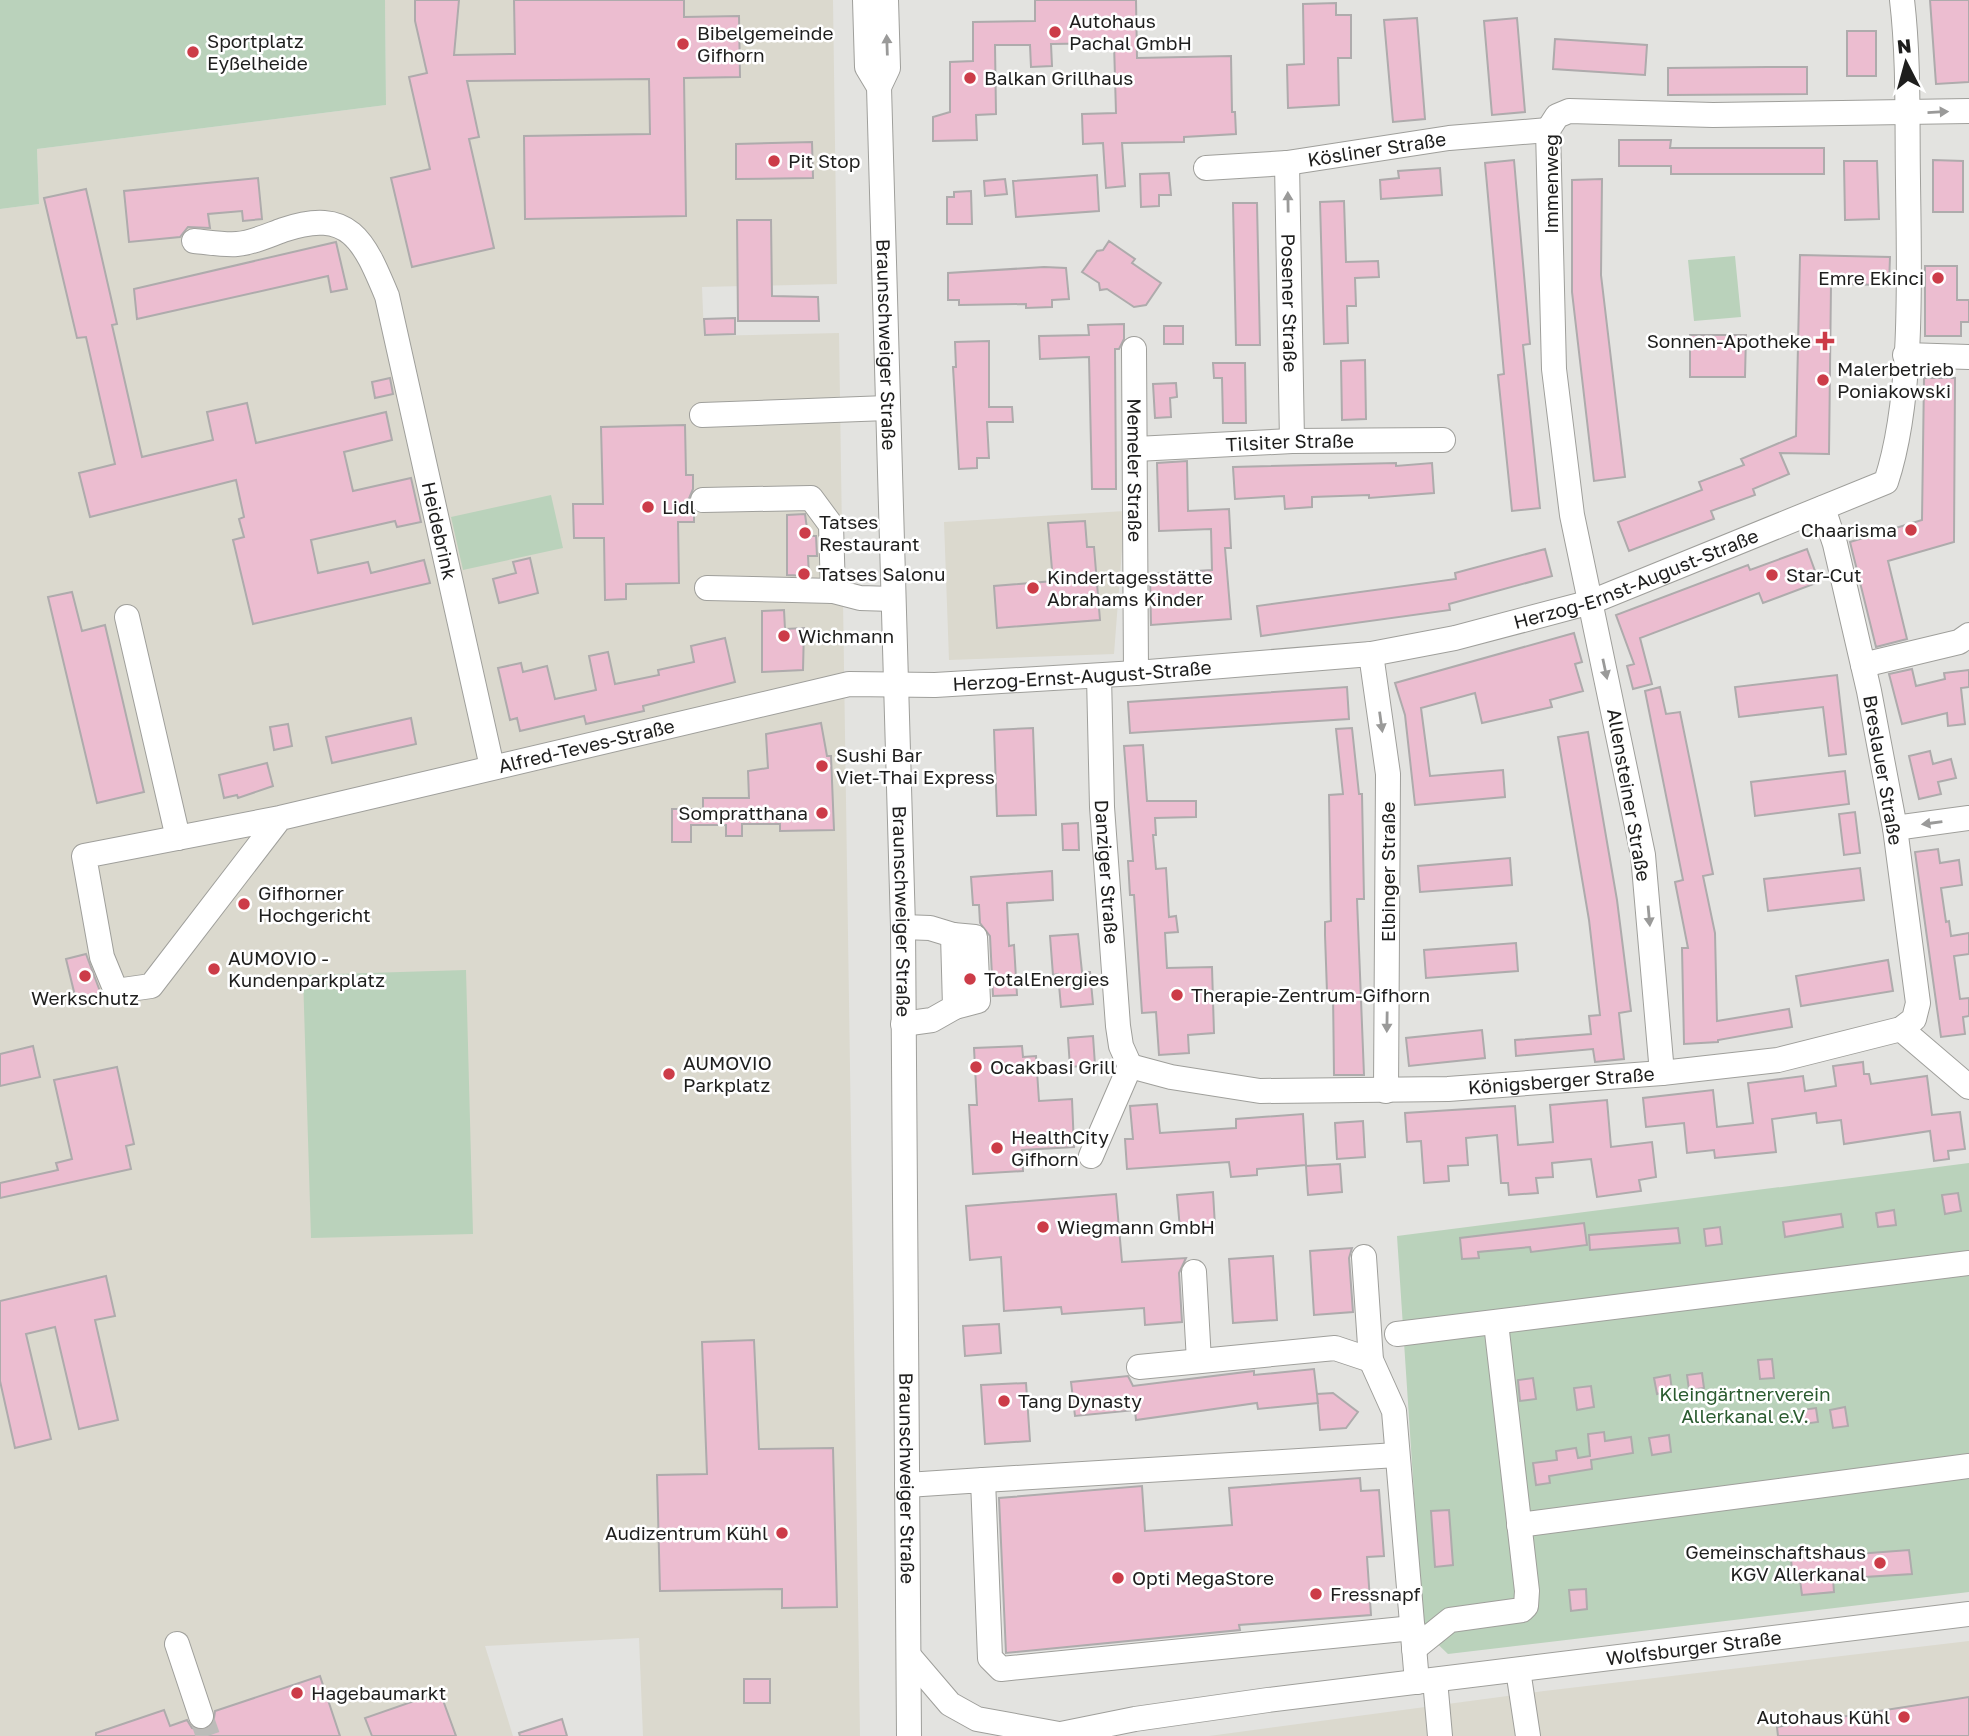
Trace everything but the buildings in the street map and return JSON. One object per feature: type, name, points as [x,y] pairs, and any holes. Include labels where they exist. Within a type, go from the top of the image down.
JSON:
[{"type":"street","name":"Braunschweiger Straße","points":[[865,0],[867,67],[879,87]]},
{"type":"street","name":"Braunschweiger Straße","points":[[886,0],[888,68],[879,87],[903,927],[909,1736]]},
{"type":"street","name":"Herzog-Ernst-August-Straße","points":[[897,686],[1100,676],[1371,654],[1455,638],[1591,602],[1886,482],[1896,451],[1905,355],[1907,114],[1902,0]]},
{"type":"street","name":"Immenweg","points":[[1591,602],[1572,515],[1553,369],[1548,130],[1557,116],[1569,111],[1713,115],[1969,111]]},
{"type":"street","name":"Kösliner Straße","points":[[1206,168],[1287,163],[1448,138],[1548,130]]},
{"type":"street","name":"Posener Straße","points":[[1287,163],[1292,442]]},
{"type":"street","name":"Heidebrink","points":[[194,241],[238,244],[306,223],[328,222],[352,230],[367,248],[387,296],[492,767]]},
{"type":"street","name":"Memeler Straße","points":[[1135,349],[1136,673]]},
{"type":"street","points":[[1905,355],[1969,357]]},
{"type":"street","points":[[702,415],[887,408]]},
{"type":"street","name":"Tilsiter Straße","points":[[1136,449],[1292,442],[1443,440]]},
{"type":"street","points":[[703,500],[802,496],[811,498],[831,525],[833,592]]},
{"type":"street","name":"Breslauer Straße","points":[[1823,508],[1863,665],[1895,828],[1918,1003],[1914,1018],[1900,1029]]},
{"type":"street","points":[[707,588],[833,592],[860,598],[894,599]]},
{"type":"street","name":"Allensteiner Straße","points":[[1591,602],[1643,855],[1662,1073]]},
{"type":"street","points":[[127,617],[178,838]]},
{"type":"street","points":[[1863,665],[1959,642],[1969,635]]},
{"type":"street","name":"Elbinger Straße","points":[[1371,654],[1388,774],[1386,1091]]},
{"type":"street","name":"Danziger Straße","points":[[1100,676],[1102,807],[1118,1026],[1121,1046],[1130,1066]]},
{"type":"street","name":"Alfred-Teves-Straße","points":[[280,818],[151,986],[116,991],[102,957],[84,856],[280,818],[849,684],[897,686]]},
{"type":"street","points":[[1895,828],[1969,818]]},
{"type":"street","points":[[903,927],[930,928],[953,935],[956,1007],[932,1020],[904,1024]]},
{"type":"street","points":[[1900,1029],[1969,1087]]},
{"type":"street","name":"Königsberger Straße","points":[[1130,1066],[1171,1077],[1260,1091],[1386,1091],[1662,1073],[1778,1060],[1900,1029]]},
{"type":"street","points":[[1091,1156],[1130,1066]]},
{"type":"street","points":[[1364,1257],[1371,1360],[1394,1411],[1413,1638],[1440,1736]]},
{"type":"street","points":[[1396,1334],[1969,1263]]},
{"type":"street","points":[[1194,1272],[1199,1361]]},
{"type":"street","points":[[983,1480],[990,1658],[1001,1669],[1413,1638],[1450,1620],[1522,1610],[1526,1606],[1519,1525],[1496,1322]]},
{"type":"street","points":[[1139,1367],[1335,1348],[1371,1360]]},
{"type":"street","points":[[907,1485],[1398,1455]]},
{"type":"street","points":[[1519,1525],[1969,1466]]},
{"type":"street","name":"Wolfsburger Straße","points":[[1055,1735],[1135,1719],[1969,1615]]},
{"type":"street","points":[[177,1644],[201,1716]]},
{"type":"street","points":[[909,1656],[950,1704],[977,1719],[1055,1735]]},
{"type":"street","points":[[1518,1670],[1532,1728]]},
{"type":"shaded area","points":[[385,0],[833,0],[837,284],[702,287],[704,336],[839,333],[860,1736],[643,1736],[639,1638],[485,1646],[513,1736],[0,1736],[0,209],[39,204],[37,149],[386,105]]},
{"type":"shaded area","name":"Kindertagesstätte Abrahams Kinder","points":[[1125,511],[1114,654],[949,660],[944,522]]},
{"type":"shaded area","points":[[1969,1641],[1969,1736],[1209,1736],[1544,1691]]},
{"type":"green space","name":"Sportplatz Eyßelheide","points":[[0,0],[385,0],[386,105],[37,149],[39,204],[0,209]]},
{"type":"green space","points":[[1735,256],[1741,317],[1694,321],[1688,260]]},
{"type":"green space","points":[[551,495],[563,548],[463,570],[451,517]]},
{"type":"green space","points":[[466,970],[473,1234],[311,1238],[303,975]]},
{"type":"green space","name":"Kleingärtnerverein Allerkanal e.V.","points":[[1969,1163],[1969,1592],[1448,1654],[1423,1630],[1397,1236]]},
{"type":"tunnel","points":[[201,1716],[208,1736]]},
{"type":"place","name":"Autohaus Pachal GmbH","points":[[1055,32]]},
{"type":"place","name":"Bibelgemeinde Gifhorn","points":[[683,44]]},
{"type":"place","name":"Sportplatz Eyßelheide","points":[[193,52]]},
{"type":"place","name":"Balkan Grillhaus","points":[[970,78]]},
{"type":"place","name":"Pit Stop","points":[[774,161]]},
{"type":"place","name":"Emre Ekinci","points":[[1938,278]]},
{"type":"place","name":"Sonnen-Apotheke","points":[[1825,341]]},
{"type":"place","name":"Malerbetrieb Poniakowski","points":[[1823,380]]},
{"type":"place","name":"Lidl","points":[[648,507]]},
{"type":"place","name":"Chaarisma","points":[[1911,530]]},
{"type":"place","name":"Tatses Restaurant","points":[[805,533]]},
{"type":"place","name":"Tatses Salonu","points":[[804,574]]},
{"type":"place","name":"Star-Cut","points":[[1772,575]]},
{"type":"place","name":"Kindertagesstätte Abrahams Kinder","points":[[1033,588]]},
{"type":"place","name":"Wichmann","points":[[784,636]]},
{"type":"place","name":"Sushi Bar Viet-Thai Express","points":[[822,766]]},
{"type":"place","name":"Sompratthana","points":[[822,813]]},
{"type":"place","name":"Gifhorner Hochgericht","points":[[244,904]]},
{"type":"place","name":"AUMOVIO - Kundenparkplatz","points":[[214,969]]},
{"type":"place","name":"Werkschutz","points":[[85,976]]},
{"type":"place","name":"TotalEnergies","points":[[970,979]]},
{"type":"place","name":"Therapie-Zentrum-Gifhorn","points":[[1177,995]]},
{"type":"place","name":"Ocakbasi Grill","points":[[976,1067]]},
{"type":"place","name":"AUMOVIO Parkplatz","points":[[669,1074]]},
{"type":"place","name":"HealthCity Gifhorn","points":[[997,1148]]},
{"type":"place","name":"Wiegmann GmbH","points":[[1043,1227]]},
{"type":"place","name":"Tang Dynasty","points":[[1004,1401]]},
{"type":"place","name":"Audizentrum Kühl","points":[[782,1533]]},
{"type":"place","name":"Gemeinschaftshaus KGV Allerkanal","points":[[1880,1563]]},
{"type":"place","name":"Opti MegaStore","points":[[1118,1578]]},
{"type":"place","name":"Fressnapf","points":[[1316,1594]]},
{"type":"place","name":"Hagebaumarkt","points":[[297,1693]]},
{"type":"place","name":"Autohaus Kühl","points":[[1904,1717]]}]
